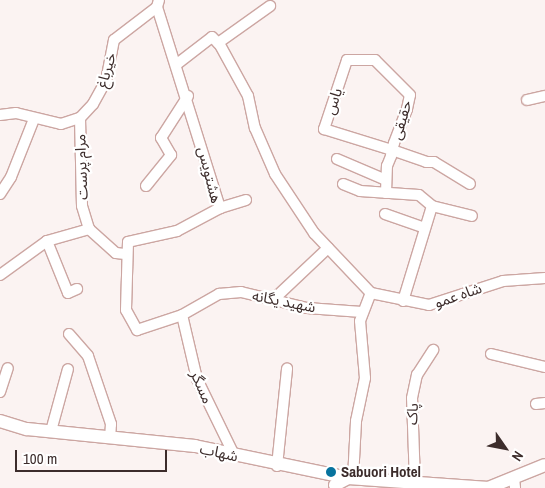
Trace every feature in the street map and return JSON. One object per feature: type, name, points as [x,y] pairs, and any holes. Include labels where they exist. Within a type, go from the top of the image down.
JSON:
[{"type":"street","name":"هشتویس","points":[[125,254],[128,242],[177,231],[220,208],[188,96],[158,4]]},
{"type":"street","name":"خیرباغ","points":[[80,118],[94,104],[106,81],[114,40],[158,4]]},
{"type":"street","points":[[218,43],[270,6]]},
{"type":"street","points":[[176,64],[212,37],[218,43],[248,96],[255,128],[275,174],[328,248],[371,293],[362,312],[365,378],[356,421],[351,478]]},
{"type":"street","name":"یاس","points":[[375,60],[347,60],[324,129],[392,150]]},
{"type":"street","name":"حقیقی","points":[[375,60],[410,96],[392,150],[386,180],[386,193]]},
{"type":"street","points":[[146,186],[172,155],[161,138],[188,96]]},
{"type":"street","points":[[527,100],[545,96]]},
{"type":"street","points":[[0,115],[16,114],[61,124],[80,118]]},
{"type":"street","name":"مرام پرست","points":[[80,118],[82,206],[89,229]]},
{"type":"street","points":[[0,194],[11,176],[34,119]]},
{"type":"street","points":[[392,150],[434,162],[470,184]]},
{"type":"street","points":[[337,159],[386,180]]},
{"type":"street","points":[[343,184],[360,191],[419,195],[432,206],[472,216]]},
{"type":"street","points":[[220,208],[246,200]]},
{"type":"street","points":[[404,301],[432,206]]},
{"type":"street","points":[[385,214],[425,228]]},
{"type":"street","points":[[0,275],[47,241],[89,229],[116,253],[125,254]]},
{"type":"street","points":[[47,241],[68,293],[77,289]]},
{"type":"street","points":[[275,298],[328,248]]},
{"type":"street","name":"شهید یگانه","points":[[125,254],[129,294],[126,310],[137,330],[182,315],[219,294],[241,292],[275,298],[307,308],[362,312]]},
{"type":"street","name":"شاه عمو","points":[[371,293],[429,305],[502,281],[545,278]]},
{"type":"street","name":"مسگر","points":[[182,315],[197,379],[234,455]]},
{"type":"street","points":[[69,334],[88,356],[111,424],[110,437]]},
{"type":"street","name":"پاک","points":[[416,483],[412,398],[417,375],[433,350]]},
{"type":"street","points":[[491,354],[545,367]]},
{"type":"street","points":[[0,392],[8,368]]},
{"type":"street","points":[[51,431],[68,369]]},
{"type":"street","points":[[277,466],[287,369]]},
{"type":"street","name":"شهاب","points":[[0,421],[51,431],[195,446],[277,466],[351,478],[489,488]]},
{"type":"street","points":[[294,469],[335,486]]},
{"type":"street","points":[[489,488],[514,483],[543,469]]},
{"type":"street","name":"شهاب","points":[[335,486],[351,478]]},
{"type":"place","name":"Sabuori Hotel","points":[[331,472]]}]
